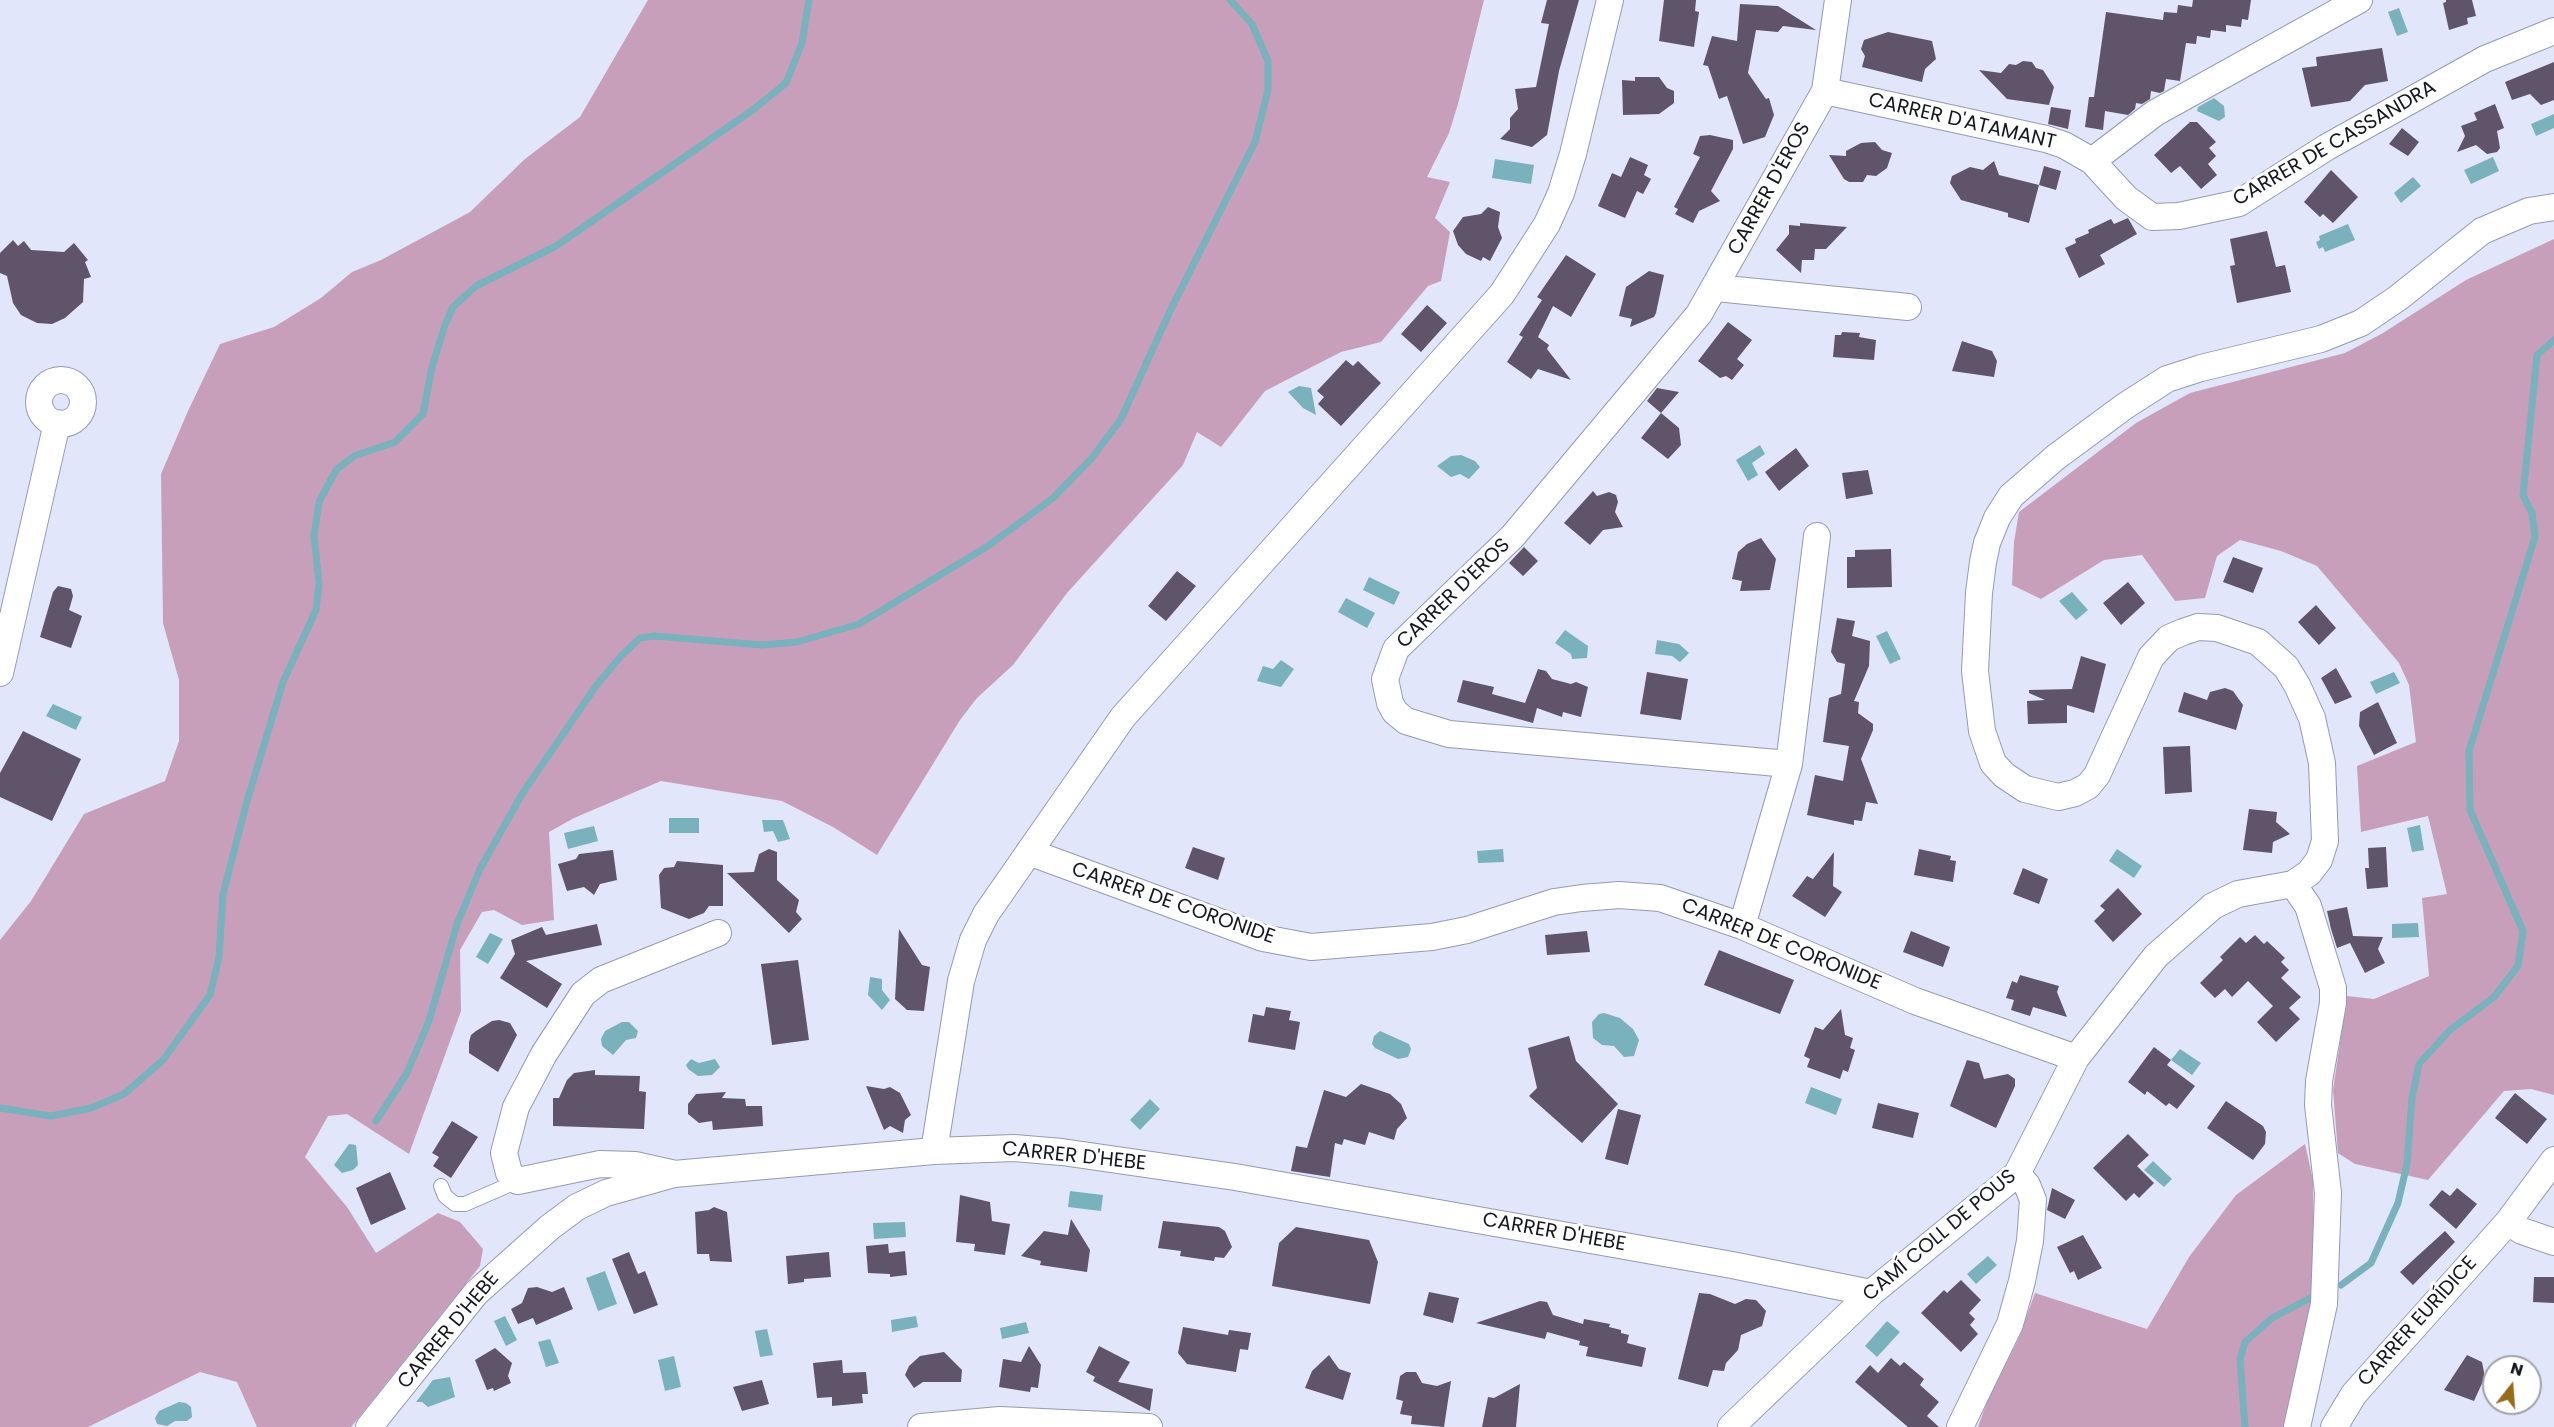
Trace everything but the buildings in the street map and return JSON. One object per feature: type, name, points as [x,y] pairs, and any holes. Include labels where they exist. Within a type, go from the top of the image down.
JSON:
[{"type":"street","points":[[934,1151],[966,961],[982,920],[1123,717],[1502,294],[1547,224],[1561,193],[1573,154],[1610,0]]},
{"type":"street","points":[[1825,92],[1838,0]]},
{"type":"street","points":[[2092,161],[2155,112],[2359,0]]},
{"type":"street","name":"CARRER DE CASSANDRA","points":[[2092,161],[2126,198],[2152,217],[2179,216],[2239,203],[2327,147],[2475,64],[2554,31]]},
{"type":"street","name":"CARRER D'ATAMANT","points":[[1825,92],[2046,139],[2064,145],[2092,161]]},
{"type":"street","name":"CARRER D'EROS","points":[[1789,764],[1449,734],[1406,721],[1395,712],[1386,690],[1385,679],[1396,649],[1514,536],[1699,314],[1716,288],[1825,92]]},
{"type":"street","points":[[2297,1427],[2324,1304],[2328,1193],[2318,1105],[2319,1081],[2333,1003],[2333,988],[2308,906],[2293,884],[2309,873],[2319,860],[2325,841],[2325,785],[2317,738],[2305,701],[2286,667],[2258,642],[2236,633],[2198,627],[2169,638],[2151,657],[2097,775],[2088,786],[2076,793],[2058,797],[2025,789],[2004,775],[1987,750],[1982,731],[1977,693],[1978,593],[1987,543],[2011,496],[2030,478],[2125,406],[2168,379],[2200,368],[2321,339],[2361,323],[2398,298],[2482,231],[2529,212],[2554,207]]},
{"type":"street","points":[[1716,288],[1908,307]]},
{"type":"street","points":[[0,673],[57,423]]},
{"type":"street","points":[[1742,926],[1789,764],[1817,536]]},
{"type":"street","name":"CARRER DE CORONIDE","points":[[1029,852],[1263,938],[1311,947],[1432,937],[1467,930],[1554,902],[1619,895],[1660,898],[1742,926],[1915,1001],[2076,1058]]},
{"type":"street","name":"CAMÍ COLL DE POUS","points":[[1731,1427],[1871,1293],[2017,1173],[2076,1058],[2156,956],[2213,906],[2238,894],[2293,884]]},
{"type":"street","points":[[674,1174],[635,1165],[600,1164],[519,1181],[509,1173],[504,1153],[514,1113],[532,1075],[583,994],[600,980],[718,933]]},
{"type":"street","name":"CARRER D'HEBE","points":[[369,1427],[476,1293],[550,1227],[578,1207],[606,1193],[674,1174],[934,1151],[1014,1148],[1062,1152],[1235,1177],[1721,1263],[1871,1293]]},
{"type":"street","name":"CARRER EURÍDICE","points":[[2334,1427],[2354,1394],[2508,1222],[2554,1160]]},
{"type":"street","points":[[1960,1427],[2010,1324],[2022,1281],[2030,1241],[2033,1200],[2027,1185],[2017,1173]]},
{"type":"street","points":[[2508,1222],[2522,1231],[2554,1242]]},
{"type":"street","points":[[921,1427],[1000,1420],[1149,1427]]},
{"type":"lane","points":[[441,1186],[445,1196],[455,1204],[465,1204],[519,1181]]},
{"type":"shaded area","points":[[648,0],[1484,0],[1449,133],[1427,177],[1450,182],[1435,218],[1450,232],[1441,281],[1428,286],[1381,342],[1341,352],[1265,391],[1221,447],[1197,432],[1183,465],[1067,593],[1013,665],[977,698],[960,720],[877,855],[833,827],[782,801],[661,781],[574,818],[549,832],[554,920],[522,925],[494,910],[482,912],[460,950],[461,1011],[409,1154],[347,1114],[328,1116],[305,1157],[347,1207],[376,1253],[438,1213],[460,1222],[483,1249],[480,1266],[351,1427],[257,1427],[237,1382],[200,1372],[88,1427],[0,1427],[0,940],[31,901],[84,814],[165,781],[179,741],[179,680],[163,623],[161,474],[188,411],[220,344],[274,327],[321,298],[352,272],[381,260],[470,212],[525,159],[580,117]]},
{"type":"shaded area","points":[[2399,8],[2408,32],[2397,36],[2388,12]]},
{"type":"shaded area","points":[[2214,98],[2224,106],[2225,117],[2219,121],[2197,111],[2198,107]]},
{"type":"shaded area","points":[[2554,114],[2554,128],[2536,136],[2531,124]]},
{"type":"shaded area","points":[[2493,157],[2499,171],[2471,184],[2464,170]]},
{"type":"shaded area","points":[[1495,159],[1534,165],[1531,184],[1492,178]]},
{"type":"shaded area","points":[[2413,177],[2421,186],[2401,203],[2394,193]]},
{"type":"shaded area","points":[[2348,224],[2355,240],[2325,252],[2323,247],[2319,249],[2316,242],[2320,240],[2319,236]]},
{"type":"shaded area","points":[[2554,239],[2554,1095],[2531,1089],[2504,1091],[2428,1180],[2355,1164],[2338,1153],[2333,1090],[2347,996],[2374,999],[2429,976],[2422,898],[2447,894],[2428,816],[2361,832],[2357,766],[2416,742],[2409,685],[2399,663],[2317,566],[2281,551],[2240,540],[2217,556],[2205,598],[2175,601],[2142,555],[2104,560],[2041,599],[2012,585],[2014,542],[2019,512],[2136,423],[2190,393],[2345,353],[2383,333],[2466,280]]},
{"type":"shaded area","points":[[1299,386],[1311,388],[1316,415],[1303,408],[1288,392]]},
{"type":"shaded area","points":[[1760,445],[1765,454],[1752,463],[1758,475],[1748,481],[1736,460]]},
{"type":"shaded area","points":[[1461,455],[1475,461],[1480,467],[1469,479],[1460,474],[1451,477],[1437,466],[1451,456]]},
{"type":"shaded area","points":[[1369,577],[1400,592],[1394,605],[1363,590]]},
{"type":"shaded area","points":[[2072,592],[2088,610],[2076,620],[2059,601]]},
{"type":"shaded area","points":[[1346,598],[1375,613],[1367,628],[1338,612]]},
{"type":"shaded area","points":[[1565,630],[1588,646],[1587,658],[1572,659],[1571,654],[1555,643]]},
{"type":"shaded area","points":[[1887,631],[1901,659],[1890,664],[1876,636]]},
{"type":"shaded area","points":[[1657,640],[1679,644],[1689,653],[1680,662],[1672,656],[1655,654]]},
{"type":"shaded area","points":[[1281,660],[1294,669],[1281,687],[1257,681],[1263,666],[1273,669]]},
{"type":"shaded area","points":[[2394,672],[2400,683],[2376,694],[2370,682]]},
{"type":"shaded area","points":[[53,704],[82,717],[76,730],[46,716]]},
{"type":"shaded area","points":[[669,818],[699,818],[699,833],[669,833]]},
{"type":"shaded area","points":[[762,820],[783,820],[790,839],[778,842],[773,831],[764,832]]},
{"type":"shaded area","points":[[2420,825],[2424,850],[2412,852],[2407,828]]},
{"type":"shaded area","points":[[594,826],[598,841],[568,849],[564,833]]},
{"type":"shaded area","points":[[1503,849],[1504,862],[1478,863],[1477,851]]},
{"type":"shaded area","points":[[2117,849],[2142,866],[2134,878],[2109,861]]},
{"type":"shaded area","points":[[2418,923],[2419,937],[2392,938],[2392,924]]},
{"type":"shaded area","points":[[490,933],[503,939],[488,964],[476,957]]},
{"type":"shaded area","points":[[870,977],[882,979],[882,990],[890,1000],[882,1010],[868,995]]},
{"type":"shaded area","points":[[1604,1013],[1620,1018],[1633,1029],[1639,1040],[1634,1056],[1624,1057],[1614,1046],[1602,1045],[1593,1038],[1592,1022],[1599,1014]]},
{"type":"shaded area","points":[[622,1022],[629,1022],[638,1031],[636,1038],[626,1040],[613,1055],[602,1046],[601,1039],[605,1031]]},
{"type":"shaded area","points":[[1380,1031],[1409,1044],[1411,1049],[1408,1057],[1398,1059],[1375,1048],[1372,1044],[1374,1036]]},
{"type":"shaded area","points":[[2180,1049],[2201,1063],[2192,1075],[2171,1060]]},
{"type":"shaded area","points":[[691,1059],[699,1063],[715,1059],[720,1067],[712,1075],[698,1076],[686,1065]]},
{"type":"shaded area","points":[[1811,1087],[1842,1099],[1836,1115],[1805,1103]]},
{"type":"shaded area","points":[[1150,1099],[1160,1109],[1140,1130],[1130,1120]]},
{"type":"shaded area","points":[[349,1144],[356,1145],[358,1165],[353,1170],[342,1173],[334,1165]]},
{"type":"shaded area","points":[[2305,1144],[2313,1180],[2314,1249],[2309,1320],[2284,1427],[1978,1427],[1988,1399],[2018,1340],[2035,1293],[2147,1329],[2189,1257],[2236,1195]]},
{"type":"shaded area","points":[[2153,1161],[2172,1179],[2164,1187],[2144,1170]]},
{"type":"shaded area","points":[[1070,1191],[1103,1195],[1101,1211],[1068,1207]]},
{"type":"shaded area","points":[[905,1222],[906,1237],[874,1239],[873,1223]]},
{"type":"shaded area","points":[[1988,1256],[1997,1265],[1976,1284],[1967,1274]]},
{"type":"shaded area","points":[[605,1271],[617,1304],[598,1311],[586,1278]]},
{"type":"shaded area","points":[[505,1316],[517,1340],[506,1346],[494,1321]]},
{"type":"shaded area","points":[[916,1316],[918,1327],[892,1332],[891,1320]]},
{"type":"shaded area","points":[[1887,1321],[1900,1332],[1877,1357],[1865,1346]]},
{"type":"shaded area","points":[[1026,1322],[1029,1333],[1002,1339],[1000,1328]]},
{"type":"shaded area","points":[[767,1329],[773,1355],[760,1357],[755,1331]]},
{"type":"shaded area","points":[[550,1339],[559,1363],[546,1367],[538,1342]]},
{"type":"shaded area","points":[[674,1356],[681,1387],[665,1391],[658,1360]]},
{"type":"shaded area","points":[[450,1377],[455,1397],[428,1407],[422,1402],[416,1402],[433,1380]]},
{"type":"shaded area","points":[[179,1402],[191,1407],[192,1417],[187,1421],[175,1421],[167,1426],[157,1424],[155,1418],[159,1411]]},
{"type":"waterway","points":[[0,1108],[51,1116],[91,1108],[124,1094],[163,1060],[210,995],[219,957],[223,894],[247,801],[283,682],[316,610],[319,583],[314,536],[319,502],[336,470],[354,456],[395,442],[423,414],[432,367],[453,307],[476,286],[556,246],[754,109],[786,83],[802,43],[809,0]]},
{"type":"waterway","points":[[376,1121],[407,1073],[429,1021],[457,924],[480,869],[522,794],[596,686],[621,656],[640,638],[655,636],[762,645],[797,642],[859,624],[988,546],[1053,498],[1091,459],[1121,419],[1171,309],[1255,142],[1268,90],[1268,61],[1252,24],[1230,0]]},
{"type":"waterway","points":[[2341,1285],[2371,1263],[2398,1203],[2407,1164],[2412,1098],[2419,1064],[2450,1030],[2494,997],[2518,966],[2523,931],[2470,810],[2469,751],[2535,537],[2532,513],[2523,495],[2537,355],[2554,340]]},
{"type":"waterway","points":[[2245,1427],[2240,1359],[2245,1342],[2272,1318],[2318,1294]]}]
